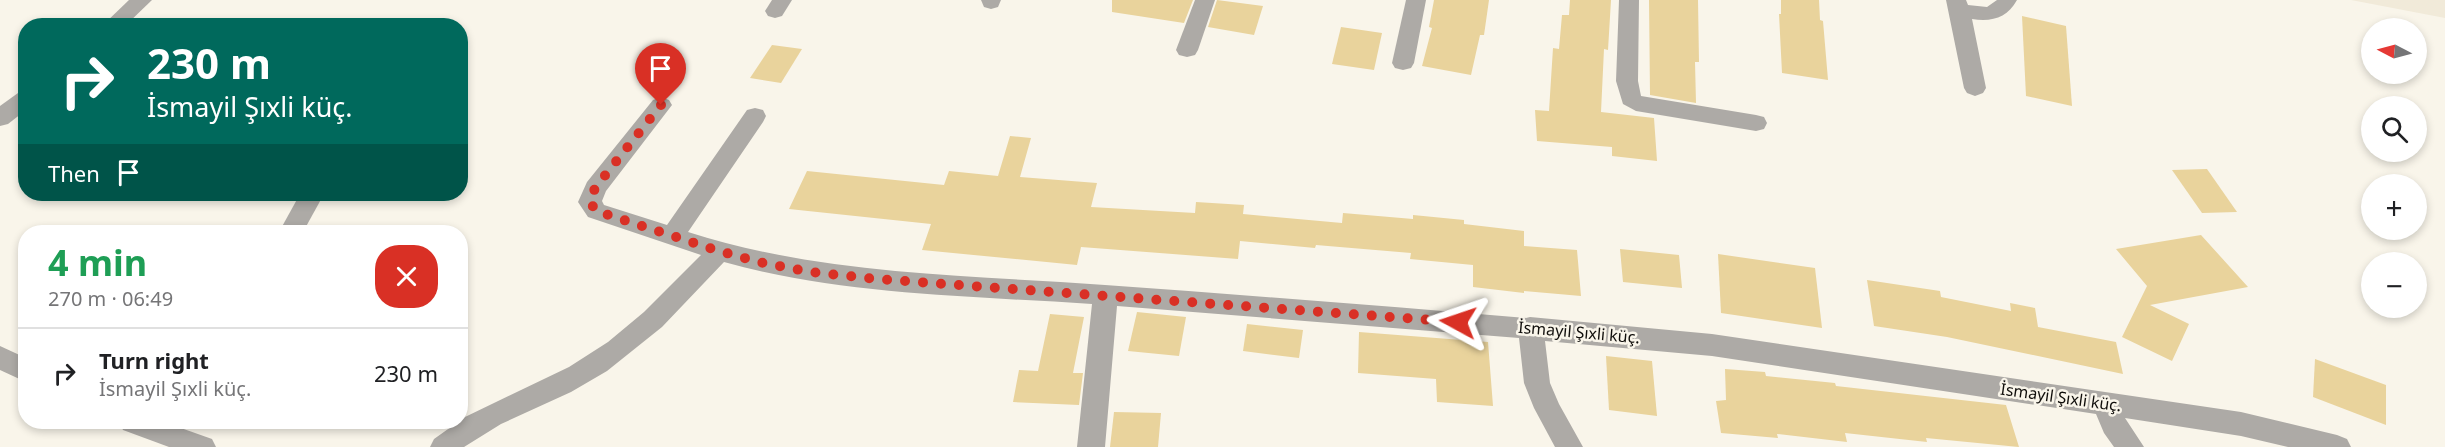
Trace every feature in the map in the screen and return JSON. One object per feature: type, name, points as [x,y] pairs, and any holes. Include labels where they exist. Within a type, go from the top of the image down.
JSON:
[{"type":"street","points":[[121,18],[142,0]]},
{"type":"street","points":[[1187,50],[1205,0]]},
{"type":"street","points":[[1403,63],[1416,0]]},
{"type":"street","points":[[1629,0],[1627,81],[1631,99],[1636,104],[1756,123]]},
{"type":"street","points":[[1975,88],[1958,5],[1986,14],[1999,11],[2007,0]]},
{"type":"street","name":"İsmayil Şıxli küç.","points":[[661,105],[595,188],[590,202],[596,211],[719,251],[810,272],[1530,327],[1712,345],[2241,424],[2337,447]]},
{"type":"street","points":[[673,235],[754,116]]},
{"type":"street","points":[[295,225],[308,201]]},
{"type":"street","points":[[444,447],[456,436],[492,416],[577,376],[620,350],[680,295],[719,251]]},
{"type":"street","points":[[1091,447],[1105,295]]},
{"type":"street","points":[[1530,327],[1537,383],[1547,408],[1569,447]]},
{"type":"street","points":[[0,357],[18,367]]},
{"type":"street","points":[[2105,404],[2114,425],[2130,447]]},
{"type":"street","points":[[176,429],[202,447]]},
{"type":"shaded area","points":[[2351,0],[2445,0],[2445,18]]},
{"type":"building","points":[[1112,0],[1193,0],[1184,23],[1112,12]]},
{"type":"building","points":[[1217,0],[1263,6],[1254,35],[1208,27]]},
{"type":"building","points":[[1434,0],[1489,0],[1484,35],[1480,35],[1471,75],[1422,66],[1432,28],[1429,27]]},
{"type":"building","points":[[1570,0],[1611,0],[1608,50],[1604,49],[1601,112],[1654,118],[1657,161],[1612,156],[1612,147],[1537,141],[1535,110],[1549,111],[1553,48],[1559,49],[1562,15],[1569,15]]},
{"type":"building","points":[[1649,0],[1698,0],[1699,62],[1695,62],[1696,103],[1650,95]]},
{"type":"building","points":[[1781,0],[1819,0],[1828,80],[1782,73],[1779,14],[1781,14]]},
{"type":"building","points":[[2022,16],[2066,26],[2072,106],[2026,96]]},
{"type":"building","points":[[1341,27],[1382,33],[1374,70],[1332,64]]},
{"type":"building","points":[[772,45],[802,49],[781,83],[750,78]]},
{"type":"building","points":[[1010,136],[1031,138],[1020,177],[1097,183],[1091,207],[1195,213],[1196,202],[1244,205],[1243,214],[1342,223],[1343,213],[1413,219],[1413,215],[1464,220],[1464,224],[1524,231],[1524,246],[1577,250],[1581,296],[1473,287],[1473,265],[1410,259],[1411,253],[1316,245],[1315,248],[1240,241],[1238,259],[1081,247],[1077,265],[922,250],[931,224],[789,209],[807,171],[944,185],[949,171],[998,176]]},
{"type":"building","points":[[2207,169],[2237,212],[2202,213],[2172,170]]},
{"type":"building","points":[[2201,235],[2248,287],[2150,305],[2189,324],[2172,361],[2122,337],[2147,286],[2116,249]]},
{"type":"building","points":[[1620,249],[1679,255],[1682,288],[1623,282]]},
{"type":"building","points":[[1718,254],[1815,268],[1822,328],[1721,313]]},
{"type":"building","points":[[1867,280],[1940,291],[1941,297],[2011,311],[2010,303],[2035,308],[2038,327],[2116,342],[2123,374],[1947,337],[1874,326]]},
{"type":"building","points":[[1137,312],[1186,317],[1179,356],[1128,351]]},
{"type":"building","points":[[1050,314],[1084,317],[1073,373],[1083,373],[1079,405],[1013,402],[1019,370],[1038,371]]},
{"type":"building","points":[[1247,324],[1303,330],[1299,358],[1243,351]]},
{"type":"building","points":[[1359,332],[1488,342],[1493,406],[1437,402],[1436,379],[1358,373]]},
{"type":"building","points":[[1606,356],[1652,361],[1657,416],[1609,410]]},
{"type":"building","points":[[2315,359],[2386,385],[2386,425],[2313,397]]},
{"type":"building","points":[[1725,369],[1765,372],[1766,376],[1835,383],[1836,386],[2006,405],[2019,447],[1926,438],[1927,442],[1845,433],[1847,442],[1777,434],[1778,438],[1721,433],[1716,401],[1726,400]]},
{"type":"building","points":[[1114,412],[1161,413],[1158,447],[1110,447]]},
{"type":"route","points":[[661,105],[595,188],[590,202],[596,211],[759,262],[810,272],[877,279],[1458,322]]}]
